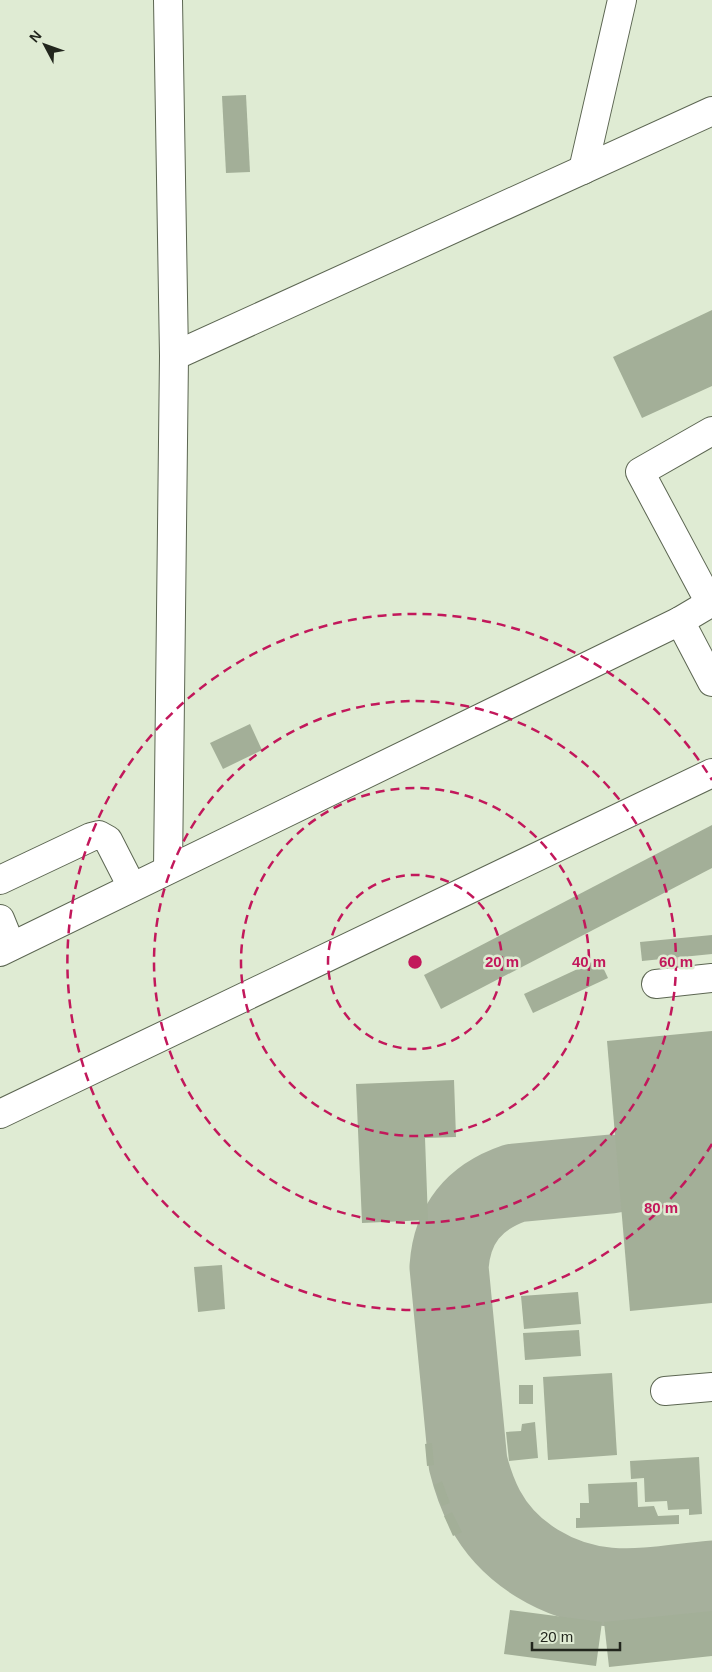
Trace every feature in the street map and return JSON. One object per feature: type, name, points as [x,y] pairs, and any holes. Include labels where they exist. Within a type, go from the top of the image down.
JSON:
[{"type":"lane","points":[[168,0],[174,356],[168,870]]},
{"type":"lane","points":[[582,170],[622,0]]},
{"type":"lane","points":[[174,356],[712,111]]},
{"type":"lane","points":[[0,919],[6,949],[680,621],[711,602],[640,472],[712,431]]},
{"type":"lane","points":[[680,621],[712,682]]},
{"type":"lane","points":[[0,1114],[712,773]]},
{"type":"lane","points":[[0,880],[99,835],[108,840],[132,887]]},
{"type":"lane","points":[[656,984],[712,978]]},
{"type":"lane","points":[[665,1391],[712,1387]]},
{"type":"building","points":[[246,95],[250,172],[226,173],[222,96]]},
{"type":"building","points":[[712,310],[712,386],[642,418],[613,357]]},
{"type":"building","points":[[250,724],[262,750],[223,769],[210,743]]},
{"type":"building","points":[[712,825],[712,868],[441,1009],[424,975]]},
{"type":"building","points":[[712,935],[712,954],[642,961],[640,942]]},
{"type":"building","points":[[599,959],[608,978],[533,1013],[524,994]]},
{"type":"building","points":[[712,1031],[712,1303],[630,1311],[607,1041]]},
{"type":"building","points":[[454,1080],[456,1137],[425,1138],[428,1220],[362,1223],[356,1084]]},
{"type":"building","points":[[222,1265],[225,1309],[198,1312],[194,1267]]},
{"type":"building","points":[[578,1292],[581,1324],[524,1329],[521,1296]]},
{"type":"building","points":[[579,1330],[581,1356],[525,1360],[523,1333]]},
{"type":"building","points":[[612,1373],[617,1455],[548,1460],[543,1377]]},
{"type":"building","points":[[519,1385],[533,1385],[533,1404],[519,1404]]},
{"type":"building","points":[[535,1422],[538,1458],[509,1461],[506,1432],[521,1431],[522,1424]]},
{"type":"building","points":[[432,1443],[434,1465],[427,1466],[425,1444]]},
{"type":"building","points":[[699,1457],[702,1514],[689,1515],[689,1509],[668,1510],[667,1501],[645,1502],[644,1478],[631,1479],[630,1461]]},
{"type":"building","points":[[442,1481],[450,1503],[442,1506],[434,1485]]},
{"type":"building","points":[[637,1482],[638,1507],[654,1506],[658,1516],[679,1515],[679,1524],[576,1528],[576,1518],[580,1518],[580,1503],[589,1503],[588,1484]]},
{"type":"building","points":[[452,1512],[462,1532],[453,1536],[444,1516]]},
{"type":"building","points":[[510,1610],[602,1622],[596,1666],[504,1654]]},
{"type":"building","points":[[712,1611],[712,1656],[609,1667],[604,1622]]},
{"type":"taxiway","points":[[611,1174],[515,1183],[488,1196],[477,1204],[460,1225],[451,1252],[449,1267],[468,1463],[480,1498],[495,1525],[507,1540],[522,1552],[554,1572],[590,1584],[622,1588],[712,1580]]}]
